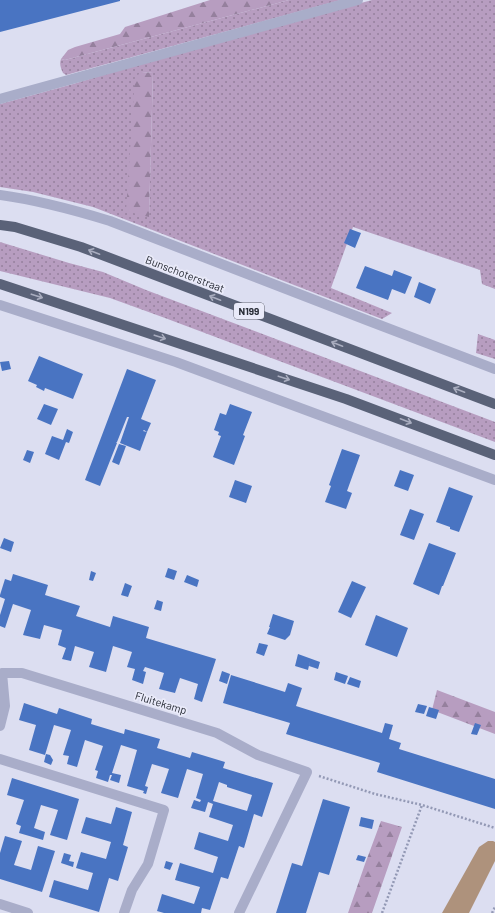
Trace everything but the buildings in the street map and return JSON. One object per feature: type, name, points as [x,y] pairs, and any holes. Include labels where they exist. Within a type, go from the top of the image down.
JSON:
[{"type":"main road","name":"Bunschoterstraat","points":[[0,225],[15,228],[81,248],[495,404]]},
{"type":"main road","points":[[0,284],[346,398],[495,455]]},
{"type":"street","points":[[0,99],[358,0]]},
{"type":"street","name":"Bunschoterstraat","points":[[0,195],[77,210],[110,221],[495,369]]},
{"type":"street","points":[[0,305],[176,362],[495,480]]},
{"type":"street","name":"Fluitekamp","points":[[0,726],[5,706],[1,671],[22,673],[217,733],[258,756],[307,772]]},
{"type":"street","points":[[0,759],[164,810],[148,864],[132,890],[124,913]]},
{"type":"street","points":[[240,913],[307,772]]},
{"type":"street","points":[[0,904],[28,913]]},
{"type":"path","points":[[307,772],[375,794],[422,805],[495,828]]},
{"type":"path","points":[[382,913],[422,805]]},
{"type":"path","points":[[492,913],[495,907]]},
{"type":"green space","points":[[210,0],[289,0],[65,60],[61,59],[68,50],[120,34],[125,27]]},
{"type":"green space","points":[[289,0],[341,0],[66,75],[63,73],[61,68],[61,59],[65,60]]},
{"type":"green space","points":[[372,0],[495,0],[495,289],[482,284],[480,270],[353,227],[331,288],[392,313],[382,319],[93,207],[33,192],[0,187],[0,104],[145,62]],"holes":[[[153,72],[149,217],[142,73]]]},
{"type":"green space","points":[[153,72],[149,217],[126,211],[135,76],[142,73]]},
{"type":"green space","points":[[0,242],[103,272],[146,290],[495,422],[495,442],[110,298],[0,271]]},
{"type":"green space","points":[[478,334],[495,340],[495,359],[476,353]]},
{"type":"green space","points":[[437,690],[495,712],[495,734],[432,710]]},
{"type":"green space","points":[[381,821],[402,827],[372,913],[348,913],[365,864]]},
{"type":"shaded area","points":[[488,841],[495,842],[495,861],[469,913],[442,913],[479,847]]}]
